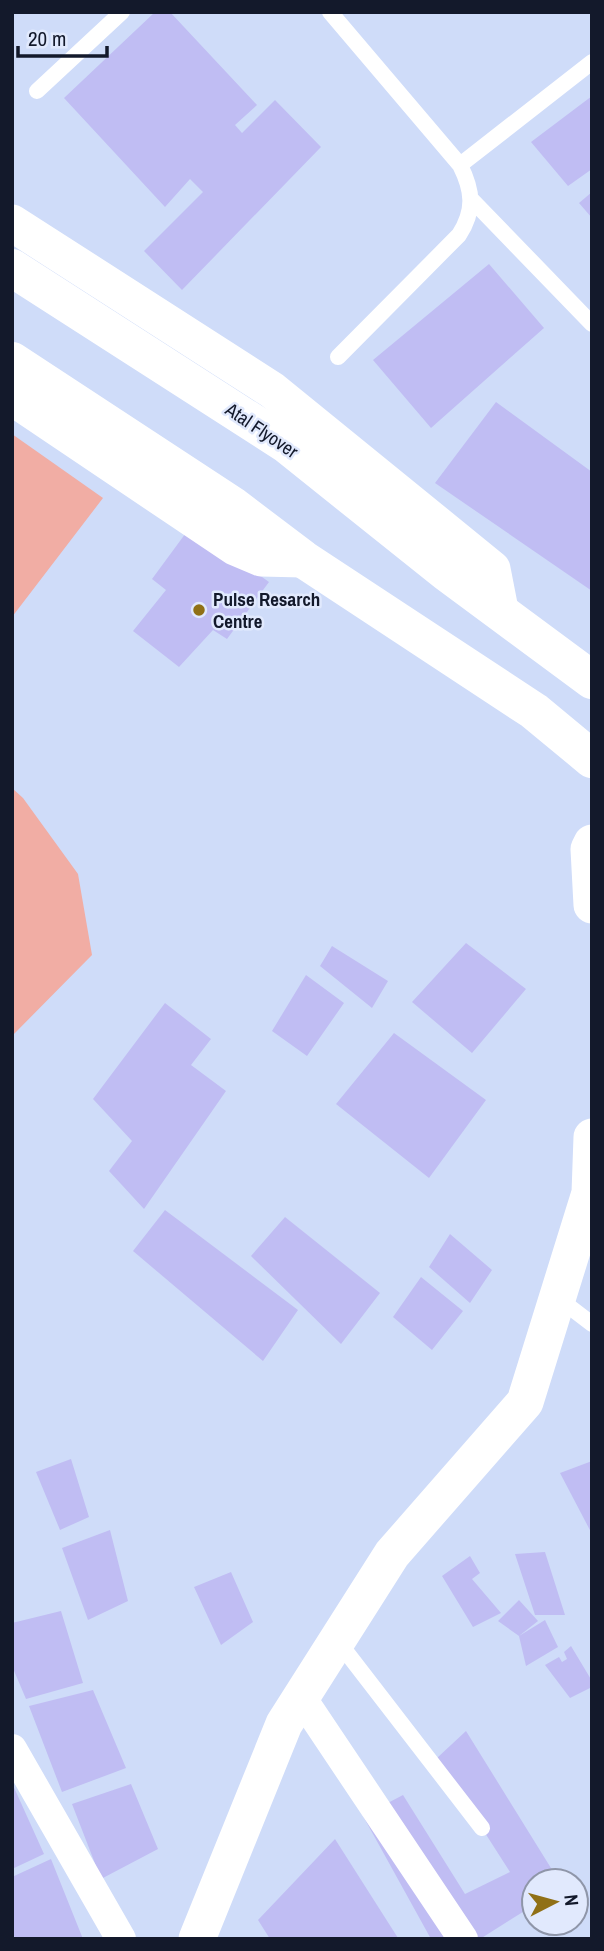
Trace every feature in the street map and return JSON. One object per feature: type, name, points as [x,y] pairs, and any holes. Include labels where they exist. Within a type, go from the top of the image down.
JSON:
[{"type":"main road","name":"Atal Flyover","points":[[12,268],[286,444],[446,572],[592,680]]},
{"type":"main road","points":[[12,361],[233,506],[303,559],[534,711],[592,759]]},
{"type":"street","points":[[12,223],[272,390],[492,569],[500,610]]},
{"type":"street","points":[[12,397],[235,547],[261,558],[303,559]]},
{"type":"street","points":[[592,843],[589,849],[592,905]]},
{"type":"street","points":[[197,1939],[284,1724],[392,1554],[525,1402],[590,1193],[592,1137]]},
{"type":"street","points":[[301,1697],[463,1939]]},
{"type":"street","points":[[12,1749],[121,1939]]},
{"type":"lane","points":[[37,91],[122,12]]},
{"type":"lane","points":[[330,12],[460,165],[469,183],[472,200],[469,219],[459,235],[338,357]]},
{"type":"lane","points":[[460,165],[592,62]]},
{"type":"lane","points":[[472,200],[592,324]]},
{"type":"lane","points":[[558,1298],[592,1324]]},
{"type":"lane","points":[[337,1640],[482,1828]]},
{"type":"shaded area","points":[[12,434],[103,498],[12,617]]},
{"type":"shaded area","points":[[12,788],[23,798],[78,874],[92,955],[12,1036]]},
{"type":"building","points":[[155,12],[170,12],[257,105],[235,125],[242,133],[275,100],[321,147],[182,290],[144,251],[203,192],[190,179],[165,207],[64,98]]},
{"type":"building","points":[[592,96],[592,169],[568,186],[531,142]]},
{"type":"building","points":[[592,192],[592,218],[579,203]]},
{"type":"building","points":[[489,264],[544,328],[431,428],[373,360]]},
{"type":"building","points":[[496,402],[592,472],[592,591],[435,483]]},
{"type":"building","name":"Pulse Resarch Centre","points":[[191,526],[269,582],[227,639],[213,630],[179,667],[133,631],[166,590],[152,579]]},
{"type":"building","points":[[466,943],[526,989],[472,1053],[412,1002]]},
{"type":"building","points":[[332,946],[388,981],[372,1008],[320,966]]},
{"type":"building","points":[[306,975],[344,1003],[307,1056],[272,1031]]},
{"type":"building","points":[[165,1003],[211,1039],[191,1065],[226,1091],[144,1209],[109,1171],[132,1141],[93,1099]]},
{"type":"building","points":[[394,1033],[486,1100],[429,1178],[336,1104]]},
{"type":"building","points":[[165,1210],[298,1310],[263,1361],[133,1251]]},
{"type":"building","points":[[285,1217],[380,1293],[341,1344],[251,1256]]},
{"type":"building","points":[[450,1234],[492,1270],[470,1303],[429,1267]]},
{"type":"building","points":[[421,1277],[463,1311],[432,1350],[393,1317]]},
{"type":"building","points":[[71,1459],[89,1517],[60,1530],[36,1472]]},
{"type":"building","points":[[592,1461],[592,1534],[560,1473]]},
{"type":"building","points":[[110,1530],[128,1601],[88,1620],[62,1548]]},
{"type":"building","points":[[545,1552],[565,1615],[535,1615],[515,1554]]},
{"type":"building","points":[[470,1556],[480,1573],[472,1579],[501,1613],[473,1627],[442,1576]]},
{"type":"building","points":[[231,1572],[253,1622],[221,1645],[194,1587]]},
{"type":"building","points":[[519,1600],[538,1621],[519,1636],[498,1621]]},
{"type":"building","points":[[61,1611],[83,1683],[26,1699],[12,1666],[12,1623]]},
{"type":"building","points":[[545,1620],[558,1647],[526,1666],[519,1636]]},
{"type":"building","points":[[571,1646],[592,1681],[592,1687],[570,1698],[545,1665],[559,1657],[562,1662],[567,1659],[564,1652]]},
{"type":"building","points":[[93,1690],[126,1768],[62,1792],[29,1706]]},
{"type":"building","points":[[466,1731],[550,1867],[520,1867],[520,1914],[480,1939],[431,1939],[363,1816],[403,1795],[465,1894],[510,1872],[437,1758]]},
{"type":"building","points":[[12,1783],[44,1854],[12,1869]]},
{"type":"building","points":[[131,1784],[158,1849],[101,1879],[72,1804]]},
{"type":"building","points":[[335,1839],[398,1938],[270,1939],[258,1920]]},
{"type":"building","points":[[51,1859],[83,1939],[16,1939],[12,1933],[12,1877]]},
{"type":"place","name":"Pulse Resarch Centre","points":[[199,610]]}]
